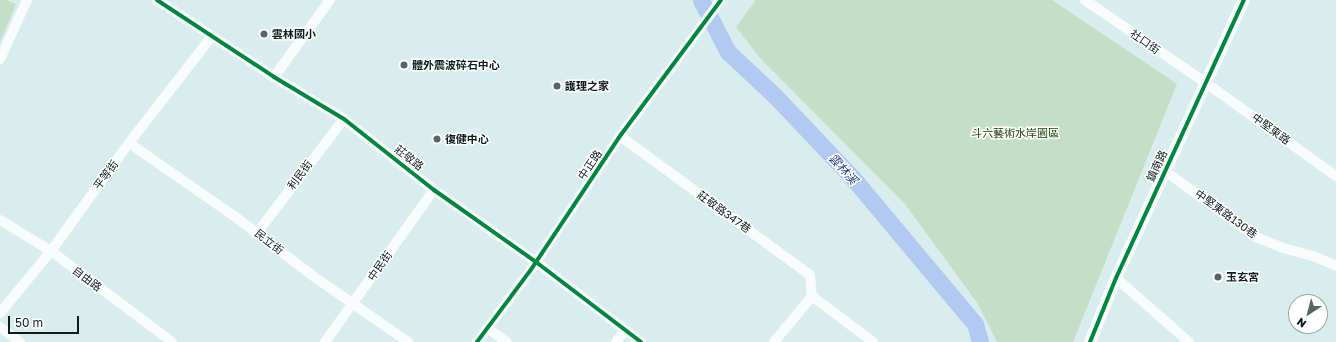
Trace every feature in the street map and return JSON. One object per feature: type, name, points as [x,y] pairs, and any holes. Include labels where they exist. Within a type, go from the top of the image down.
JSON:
[{"type":"street","points":[[0,59],[27,0]]},
{"type":"street","name":"莊敬路","points":[[157,0],[274,77],[344,119],[434,190],[536,262],[641,342]]},
{"type":"street","points":[[274,77],[330,0]]},
{"type":"street","name":"社口街","points":[[1085,0],[1206,82]]},
{"type":"street","name":"鎮南路","points":[[1090,342],[1116,278],[1244,0]]},
{"type":"street","name":"中正路","points":[[477,342],[536,262],[620,136],[720,1]]},
{"type":"street","name":"平等街","points":[[0,313],[51,251],[129,143],[212,36]]},
{"type":"street","name":"中堅東路","points":[[1206,82],[1336,176]]},
{"type":"street","name":"利民街","points":[[257,232],[344,119]]},
{"type":"street","name":"莊敬路347巷","points":[[620,136],[810,275],[812,296]]},
{"type":"street","name":"民立街","points":[[129,143],[257,232],[313,276],[408,342]]},
{"type":"street","name":"中堅東路130巷","points":[[1165,171],[1256,237],[1283,248],[1313,256],[1336,266]]},
{"type":"street","name":"中民街","points":[[325,342],[354,304],[434,190]]},
{"type":"street","name":"自由路","points":[[0,220],[51,251],[172,342]]},
{"type":"street","points":[[1116,278],[1188,342]]},
{"type":"street","points":[[774,342],[812,296],[873,342]]},
{"type":"street","points":[[0,327],[20,342]]},
{"type":"street","points":[[487,328],[507,342]]},
{"type":"street","points":[[616,342],[625,330]]},
{"type":"green space","points":[[0,0],[7,0],[16,4],[0,42]]},
{"type":"green space","name":"斗六藝術水岸園區","points":[[756,0],[1052,0],[1177,84],[1073,342],[997,342],[978,304],[905,204],[760,58],[736,27]]},
{"type":"waterway","name":"雲林溪","points":[[701,0],[728,52],[775,96],[852,177],[975,324],[980,342]]},
{"type":"cycle path","points":[[157,0],[274,77],[344,119],[434,190],[536,262],[641,342]]},
{"type":"cycle path","points":[[477,342],[530,271],[620,136],[721,0]]},
{"type":"cycle path","points":[[1090,342],[1116,278],[1244,0]]},
{"type":"place","name":"雲林國小","points":[[264,34]]},
{"type":"place","name":"體外震波碎石中心","points":[[404,65]]},
{"type":"place","name":"護理之家","points":[[557,86]]},
{"type":"place","name":"復健中心","points":[[437,139]]},
{"type":"place","name":"玉玄宮","points":[[1218,277]]}]
